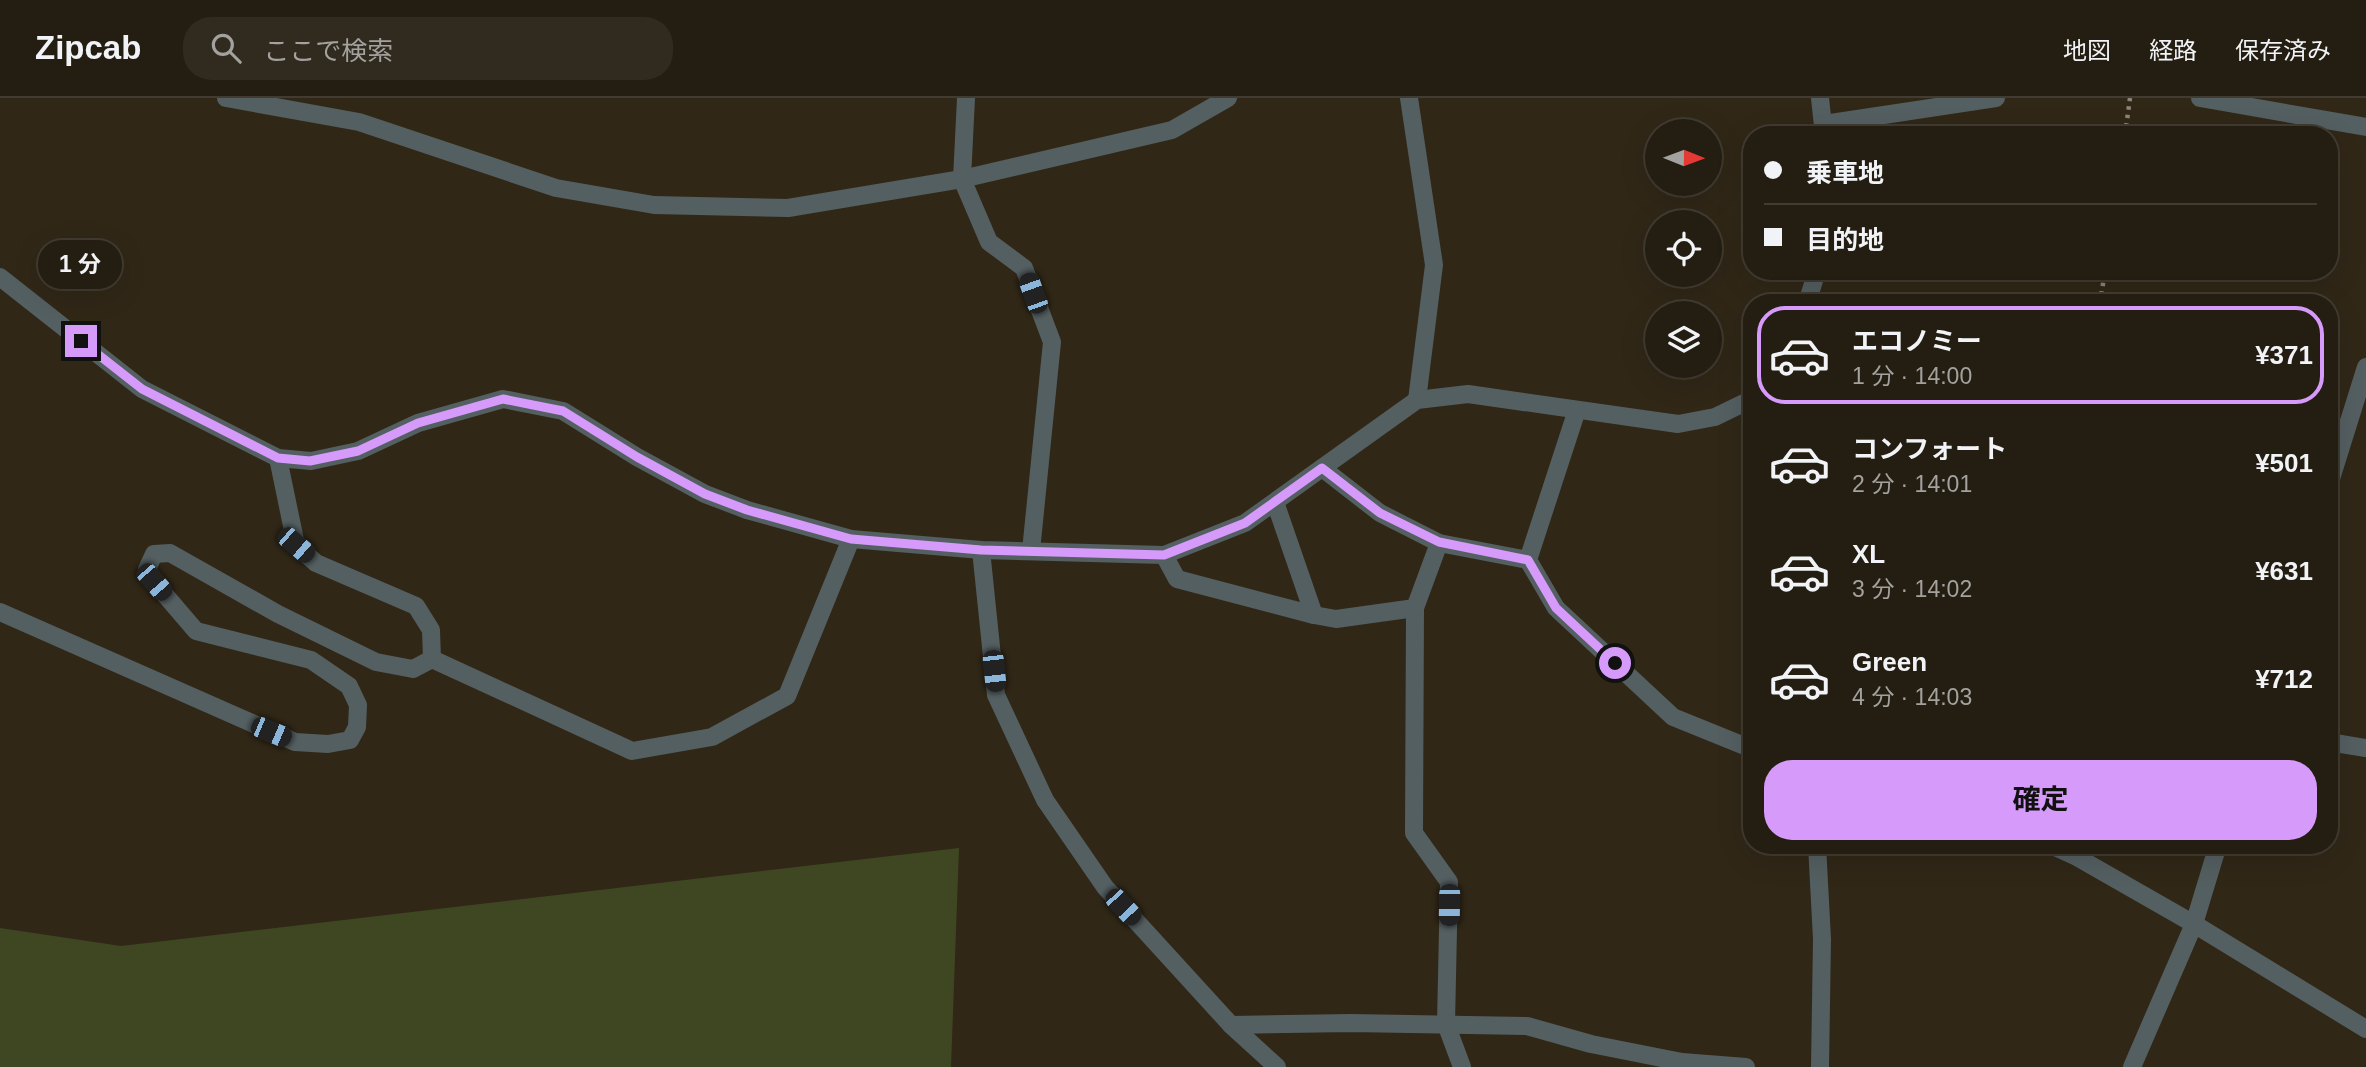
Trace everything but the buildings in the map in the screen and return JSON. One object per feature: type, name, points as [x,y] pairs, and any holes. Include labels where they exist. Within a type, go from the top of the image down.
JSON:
[{"type":"street","points":[[226,98],[359,122],[556,188],[654,205],[788,208],[962,179],[1172,130],[1228,98]]},
{"type":"street","points":[[966,98],[962,179],[989,242],[1024,268],[1052,342],[1031,551]]},
{"type":"street","points":[[1409,98],[1434,265],[1416,400]]},
{"type":"street","points":[[1820,98],[1824,126]]},
{"type":"street","points":[[1846,126],[1996,98]]},
{"type":"street","points":[[2200,98],[2366,127]]},
{"type":"street","points":[[0,278],[142,389],[278,458],[310,461],[358,451],[418,423],[503,399],[563,411],[705,494],[737,506],[851,539],[981,550],[1164,555],[1245,523],[1416,400],[1468,394],[1678,424],[1715,417],[1743,403]]},
{"type":"street","points":[[2338,457],[2366,368]]},
{"type":"street","points":[[1528,560],[1577,410]]},
{"type":"street","points":[[278,458],[296,545],[316,563],[416,606],[431,630],[432,659]]},
{"type":"street","points":[[1322,468],[1380,513],[1439,542],[1528,560],[1556,608],[1673,717],[1743,745]]},
{"type":"street","points":[[1275,502],[1314,615]]},
{"type":"street","points":[[432,659],[632,751],[712,737],[787,696],[851,539]]},
{"type":"street","points":[[1439,542],[1415,608],[1414,833],[1449,882],[1446,1024],[1462,1067]]},
{"type":"street","points":[[981,550],[996,695],[1045,800],[1105,887],[1231,1025],[1277,1067]]},
{"type":"street","points":[[0,612],[295,742],[328,744],[350,740],[357,727],[358,705],[349,686],[310,660],[196,631],[154,582],[147,569],[154,554],[170,553],[278,614],[376,662],[413,669],[432,659]]},
{"type":"street","points":[[1164,555],[1177,579],[1314,615],[1336,619],[1415,608]]},
{"type":"street","points":[[2338,743],[2366,748]]},
{"type":"street","points":[[1818,854],[1822,939],[1819,1067]]},
{"type":"street","points":[[2071,854],[2366,1029]]},
{"type":"street","points":[[2132,1067],[2194,925],[2215,854]]},
{"type":"street","points":[[1231,1025],[1351,1023],[1527,1026],[1591,1044],[1682,1062],[1746,1067]]},
{"type":"path","points":[[2126,126],[2130,98]]},
{"type":"green space","points":[[959,848],[951,1067],[0,1067],[0,928],[121,946]]},
{"type":"route","points":[[81,341],[142,389],[278,458],[310,461],[358,451],[418,423],[503,399],[563,411],[637,457],[705,494],[747,510],[851,539],[981,550],[1164,555],[1245,523],[1322,468],[1380,513],[1439,542],[1528,560],[1556,608],[1615,663]]}]
